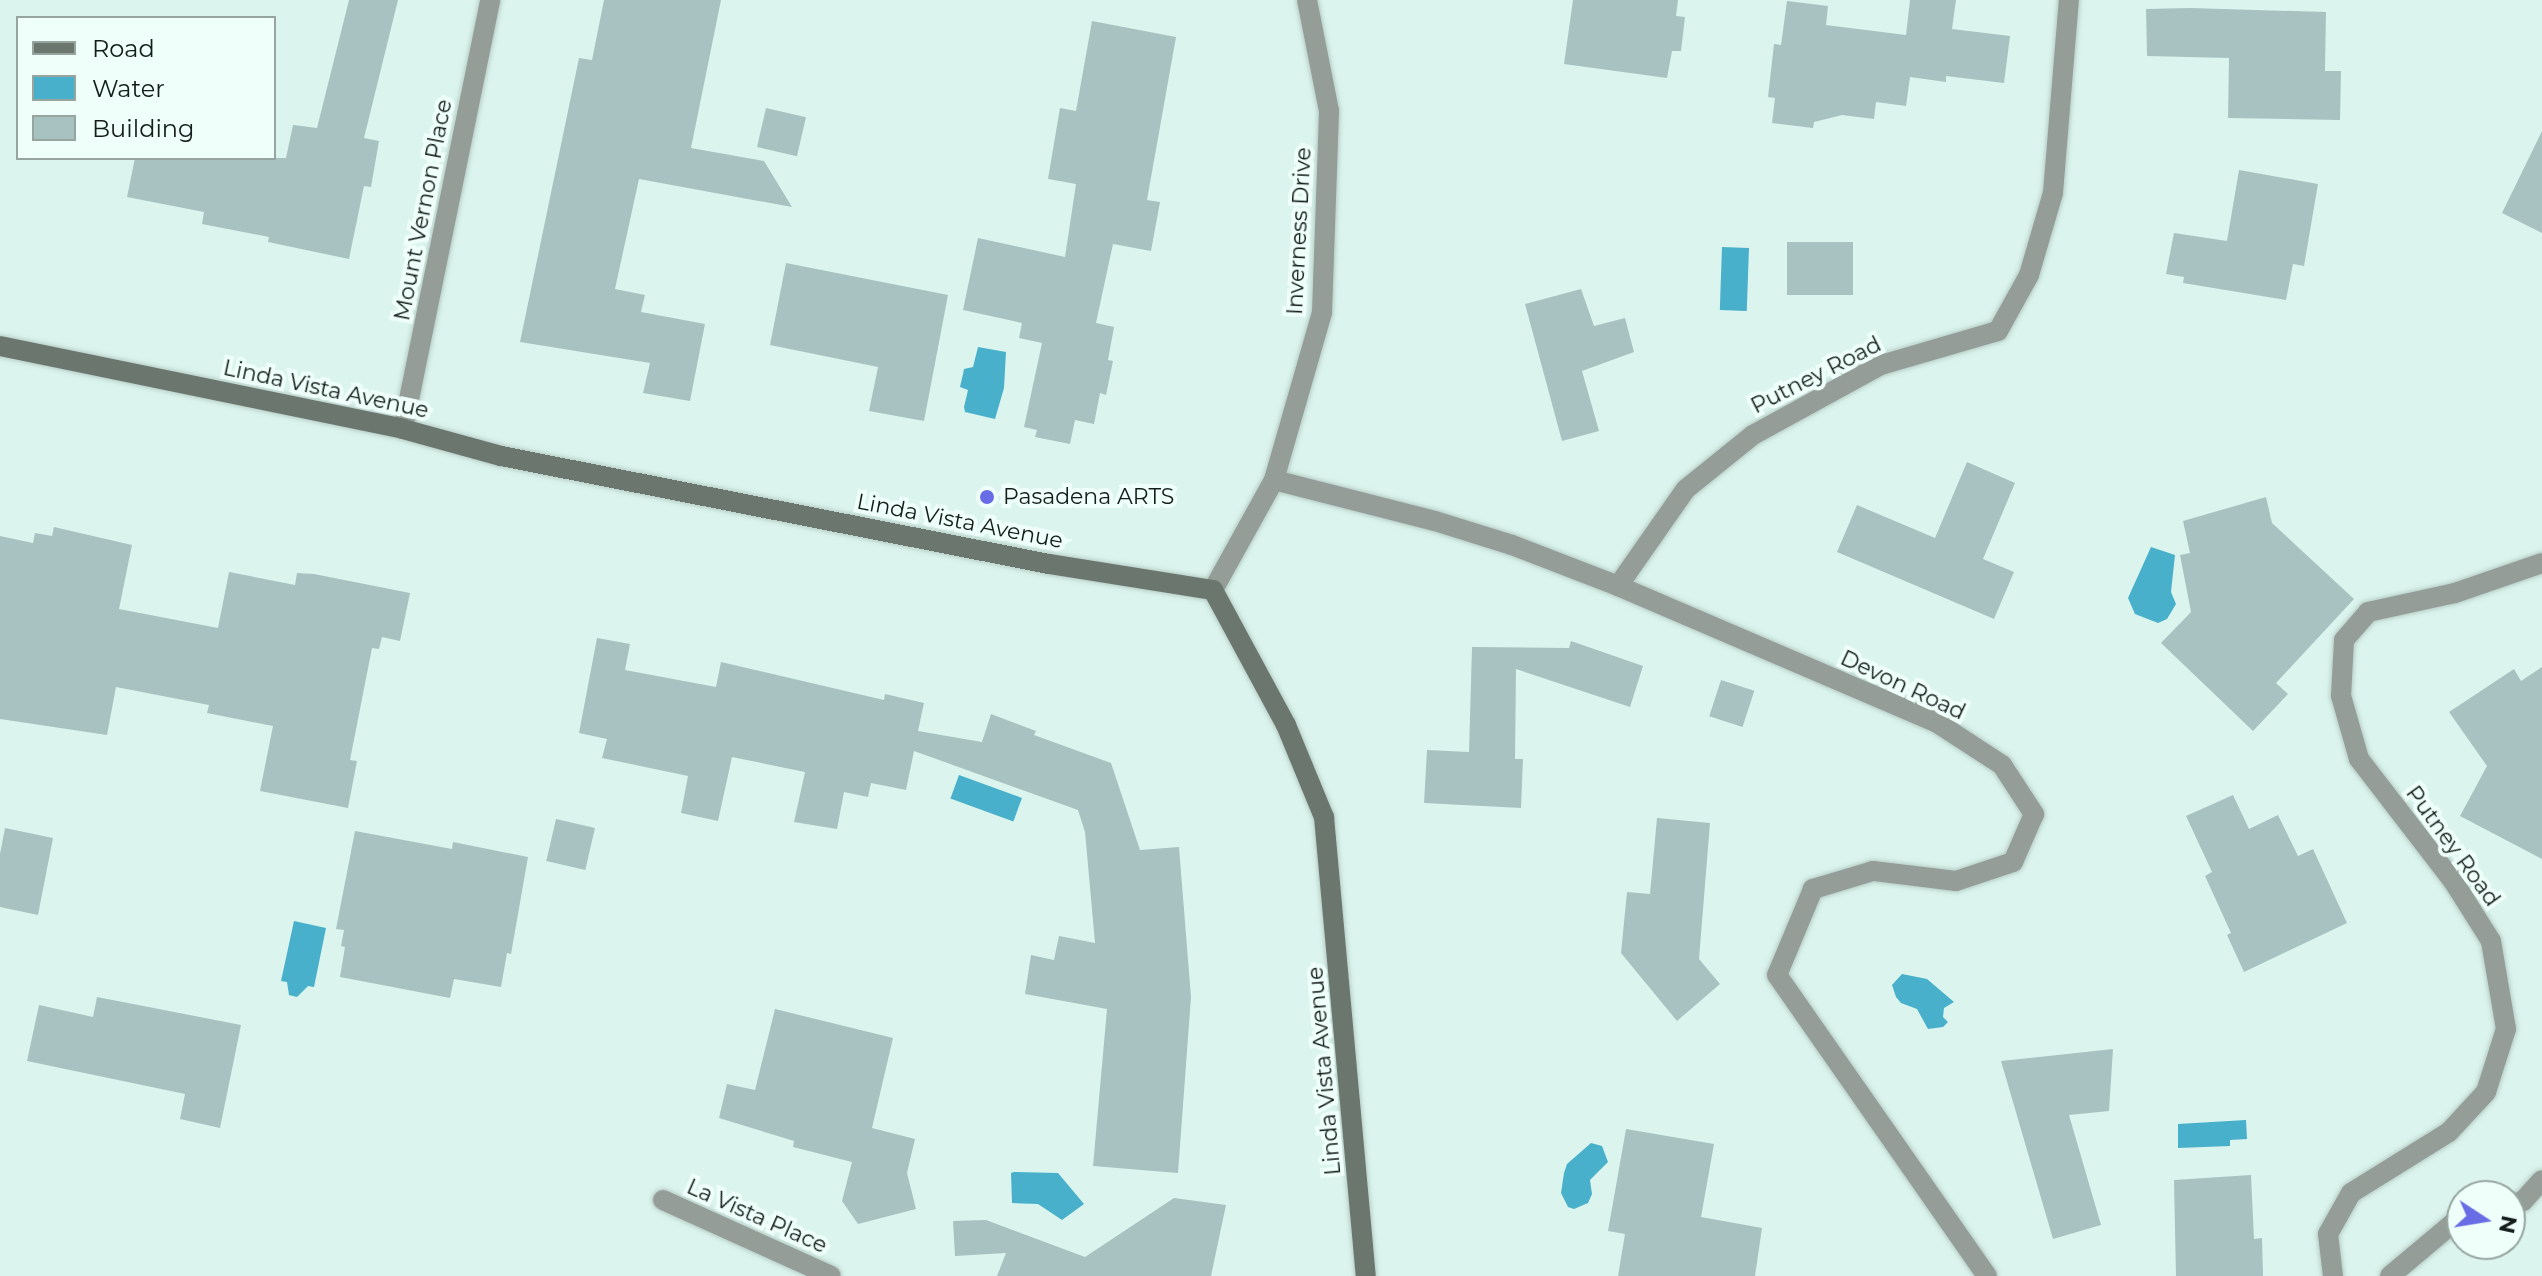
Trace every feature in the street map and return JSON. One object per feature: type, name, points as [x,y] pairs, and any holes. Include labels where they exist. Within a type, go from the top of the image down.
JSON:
[{"type":"main road","name":"Linda Vista Avenue","points":[[0,346],[403,429],[515,459],[1049,564],[1213,590],[1286,725],[1324,817],[1366,1276]]},
{"type":"street","name":"Mount Vernon Place","points":[[403,429],[490,0]]},
{"type":"street","name":"Inverness Drive","points":[[1213,590],[1274,480],[1322,313],[1329,111],[1307,0]]},
{"type":"street","name":"Putney Road","points":[[1618,586],[1686,489],[1753,435],[1881,365],[1998,331],[2029,275],[2053,193],[2069,0]]},
{"type":"street","name":"Devon Road","points":[[1274,480],[1435,521],[1512,545],[1618,586],[1936,722],[2002,765],[2034,814],[2013,862],[1956,881],[1873,871],[1813,889],[1777,975],[1987,1276]]},
{"type":"street","name":"Putney Road","points":[[2333,1276],[2328,1234],[2351,1193],[2449,1132],[2486,1092],[2506,1029],[2491,941],[2453,881],[2359,759],[2341,696],[2344,640],[2368,612],[2455,593],[2542,563]]},
{"type":"street","points":[[2526,1198],[2542,1180]]},
{"type":"street","name":"La Vista Place","points":[[663,1200],[831,1276]]},
{"type":"street","points":[[2390,1276],[2446,1229]]},
{"type":"water","points":[[1722,247],[1749,248],[1747,311],[1720,310]]},
{"type":"water","points":[[978,347],[1006,352],[1004,388],[995,419],[965,412],[968,390],[960,387],[964,369],[973,367]]},
{"type":"water","points":[[2151,547],[2175,555],[2171,592],[2176,604],[2167,619],[2158,623],[2135,614],[2128,598]]},
{"type":"water","points":[[959,775],[1022,798],[1013,821],[950,798]]},
{"type":"water","points":[[294,921],[326,928],[314,987],[308,986],[297,997],[289,995],[287,982],[281,981]]},
{"type":"water","points":[[1902,974],[1927,979],[1954,1002],[1944,1008],[1943,1017],[1948,1022],[1943,1027],[1928,1029],[1917,1009],[1901,1003],[1896,997],[1892,985]]},
{"type":"water","points":[[2246,1120],[2247,1139],[2230,1140],[2230,1146],[2178,1148],[2178,1124]]},
{"type":"water","points":[[1591,1143],[1602,1146],[1608,1162],[1590,1180],[1592,1194],[1588,1203],[1574,1209],[1568,1207],[1561,1193],[1564,1173],[1567,1164]]},
{"type":"water","points":[[1011,1173],[1058,1173],[1084,1204],[1062,1220],[1038,1204],[1012,1203]]},
{"type":"building","points":[[349,0],[398,0],[364,138],[379,141],[371,187],[364,186],[349,259],[268,242],[269,237],[202,224],[204,212],[127,197],[135,160],[276,160],[286,158],[293,125],[317,128]]},
{"type":"building","points":[[604,0],[721,0],[691,148],[764,161],[792,207],[639,179],[615,289],[645,295],[641,312],[705,324],[690,401],[643,393],[650,363],[520,342],[579,58],[592,60]]},
{"type":"building","points":[[1573,0],[1678,0],[1676,16],[1685,17],[1681,51],[1672,51],[1667,78],[1564,64]]},
{"type":"building","points":[[1910,0],[1956,0],[1952,29],[2010,36],[2004,83],[1946,76],[1946,82],[1910,77],[1906,106],[1876,102],[1874,119],[1842,115],[1814,122],[1813,128],[1772,123],[1775,98],[1768,97],[1774,44],[1781,45],[1787,1],[1828,6],[1826,25],[1906,35]]},
{"type":"building","points":[[2146,9],[2326,12],[2325,71],[2341,71],[2340,120],[2228,118],[2229,58],[2147,56]]},
{"type":"building","points":[[1092,21],[1176,37],[1147,200],[1160,202],[1151,251],[1113,244],[1096,323],[1114,327],[1108,360],[1113,361],[1106,395],[1100,393],[1094,424],[1075,420],[1070,444],[1035,437],[1037,430],[1024,427],[1042,343],[1019,338],[1022,323],[963,310],[978,238],[1065,257],[1076,184],[1048,179],[1060,108],[1076,111]]},
{"type":"building","points":[[766,108],[806,117],[797,156],[757,147]]},
{"type":"building","points":[[2542,131],[2542,233],[2502,213]]},
{"type":"building","points":[[2239,170],[2318,184],[2304,266],[2293,264],[2286,300],[2183,283],[2184,277],[2166,274],[2174,233],[2227,241]]},
{"type":"building","points":[[1787,242],[1853,242],[1853,295],[1787,295]]},
{"type":"building","points":[[786,263],[948,295],[924,421],[869,411],[878,367],[770,345]]},
{"type":"building","points":[[1581,289],[1594,326],[1625,318],[1634,352],[1582,371],[1599,431],[1562,441],[1525,304]]},
{"type":"building","points":[[1967,462],[2015,483],[1983,559],[2014,572],[1994,619],[1837,552],[1857,505],[1935,538]]},
{"type":"building","points":[[2266,497],[2272,523],[2354,599],[2276,683],[2288,694],[2253,731],[2161,643],[2191,612],[2180,555],[2190,553],[2183,521]]},
{"type":"building","points":[[54,527],[132,545],[119,609],[218,628],[229,572],[295,585],[297,573],[314,574],[410,593],[400,641],[382,637],[379,649],[372,648],[350,760],[357,761],[348,808],[260,791],[273,726],[207,713],[209,705],[116,687],[107,735],[0,719],[0,536],[33,543],[35,533],[52,536]]},
{"type":"building","points":[[597,638],[630,644],[625,670],[716,687],[721,662],[884,700],[885,694],[924,703],[918,731],[982,742],[991,714],[1036,731],[1034,735],[1111,763],[1140,850],[1179,847],[1191,997],[1178,1173],[1093,1166],[1107,1009],[1025,994],[1031,955],[1054,960],[1059,936],[1095,943],[1085,832],[1078,810],[914,751],[906,790],[871,783],[868,797],[844,792],[837,829],[794,822],[805,772],[732,757],[718,821],[681,813],[688,776],[602,758],[607,739],[579,733]]},
{"type":"building","points":[[1571,641],[1643,666],[1630,707],[1516,669],[1515,759],[1523,759],[1521,808],[1424,803],[1427,750],[1469,752],[1472,647],[1569,648]]},
{"type":"building","points":[[2542,667],[2542,859],[2460,816],[2487,766],[2449,712],[2514,669],[2521,681]]},
{"type":"building","points":[[1721,680],[1754,691],[1743,727],[1709,716]]},
{"type":"building","points":[[2233,795],[2249,829],[2278,815],[2298,856],[2313,849],[2347,923],[2244,972],[2227,935],[2231,933],[2205,876],[2212,872],[2186,816]]},
{"type":"building","points":[[1657,818],[1710,823],[1699,959],[1720,984],[1677,1021],[1621,953],[1627,892],[1650,894]]},
{"type":"building","points":[[556,819],[595,828],[585,870],[546,861]]},
{"type":"building","points":[[5,828],[53,838],[38,915],[0,907],[0,854]]},
{"type":"building","points":[[355,831],[452,849],[453,842],[528,857],[511,954],[507,953],[501,987],[454,979],[450,998],[340,977],[345,947],[341,946],[344,930],[336,929]]},
{"type":"building","points":[[97,997],[241,1025],[220,1128],[180,1119],[185,1094],[27,1061],[39,1005],[93,1017]]},
{"type":"building","points":[[775,1009],[893,1038],[872,1128],[915,1139],[907,1173],[916,1209],[858,1224],[842,1201],[852,1162],[793,1147],[794,1141],[719,1118],[727,1084],[755,1090]]},
{"type":"building","points":[[2113,1049],[2109,1111],[2069,1115],[2101,1225],[2053,1239],[2001,1061]]},
{"type":"building","points":[[1626,1129],[1714,1144],[1701,1217],[1762,1228],[1755,1276],[1618,1276],[1625,1234],[1608,1231]]},
{"type":"building","points":[[2251,1175],[2254,1239],[2262,1238],[2263,1276],[2176,1276],[2174,1180]]},
{"type":"building","points":[[1174,1198],[1226,1205],[1211,1276],[997,1276],[1006,1253],[955,1256],[953,1221],[986,1220],[1085,1257]]},
{"type":"place","name":"Pasadena ARTS","points":[[987,497]]}]
